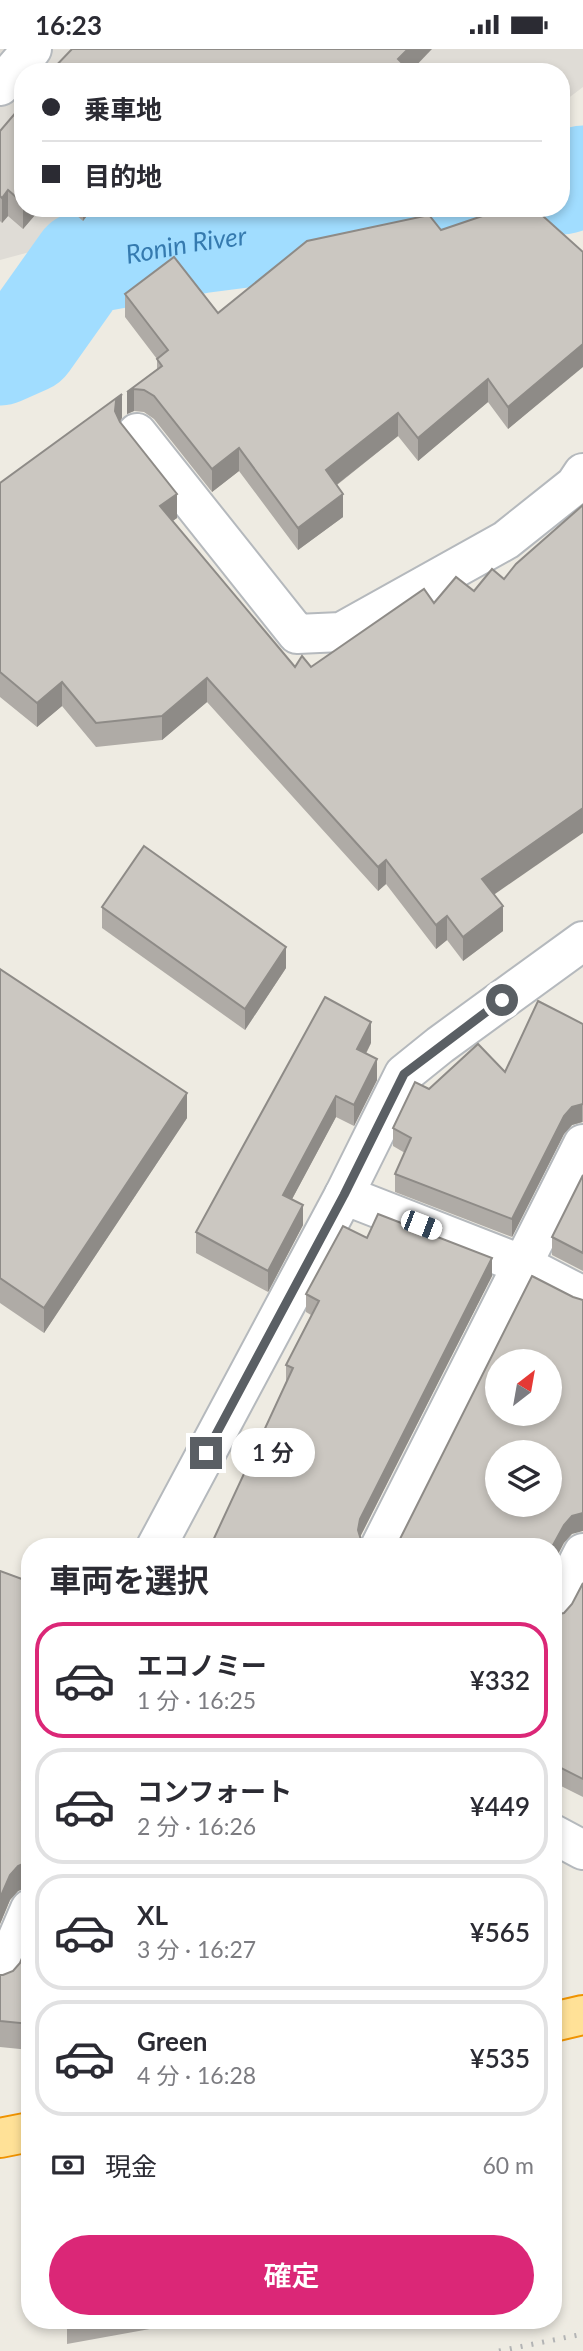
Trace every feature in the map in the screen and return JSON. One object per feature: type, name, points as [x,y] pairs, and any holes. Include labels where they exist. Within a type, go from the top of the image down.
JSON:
[{"type":"highway","points":[[562,2020],[583,2015]]},
{"type":"highway","points":[[0,2138],[21,2133]]},
{"type":"street","points":[[20,63],[32,49]]},
{"type":"street","points":[[0,86],[14,70]]},
{"type":"street","points":[[137,433],[297,634],[341,632],[506,540],[575,485],[583,473]]},
{"type":"street","points":[[161,1538],[344,1195],[404,1074],[583,940]]},
{"type":"street","points":[[385,1538],[583,1144]]},
{"type":"street","points":[[344,1195],[523,1265],[583,1296]]},
{"type":"street","points":[[562,1594],[583,1553]]},
{"type":"street","points":[[562,1839],[583,1850]]},
{"type":"street","points":[[0,1979],[21,1930]]},
{"type":"shaded area","points":[[0,49],[583,49],[583,87],[570,97],[570,63],[14,63],[14,217],[160,217],[0,260]]},
{"type":"building","points":[[72,49],[408,49],[398,59],[402,63],[59,63]]},
{"type":"building","points":[[14,115],[14,195],[8,190],[2,198],[0,196],[0,131]]},
{"type":"building","points":[[420,217],[431,217],[441,230],[479,217],[544,217],[583,252],[583,344],[508,407],[488,379],[418,438],[398,413],[326,470],[343,494],[298,528],[239,448],[212,469],[154,396],[144,390],[134,389],[127,392],[162,366],[157,359],[168,350],[125,294],[174,257],[218,313],[307,241]]},
{"type":"building","points":[[122,394],[116,401],[115,411],[120,422],[177,494],[160,506],[295,667],[302,656],[311,667],[424,589],[434,603],[456,577],[474,591],[492,569],[504,579],[516,564],[583,505],[583,808],[482,879],[503,906],[463,937],[447,916],[436,925],[386,860],[378,867],[207,678],[162,716],[96,723],[62,682],[37,703],[0,672],[0,483]]},
{"type":"building","points":[[144,846],[286,947],[245,1009],[102,907]]},
{"type":"building","points":[[0,969],[187,1093],[44,1308],[0,1278]]},
{"type":"building","points":[[325,997],[371,1022],[357,1049],[377,1059],[354,1105],[336,1096],[283,1195],[303,1205],[268,1271],[196,1232]]},
{"type":"building","points":[[538,1001],[583,1024],[583,1104],[572,1107],[564,1116],[512,1219],[395,1174],[411,1138],[393,1128],[415,1082],[429,1089],[478,1044],[505,1072]]},
{"type":"building","points":[[583,1175],[583,1253],[552,1237]]},
{"type":"building","points":[[378,1214],[492,1258],[360,1519],[358,1530],[360,1538],[214,1538],[293,1368],[286,1365],[319,1301],[306,1294],[343,1226],[367,1238]]},
{"type":"building","points":[[532,1276],[583,1300],[583,1513],[572,1516],[557,1538],[401,1538],[485,1370],[485,1426],[562,1426],[562,1349],[495,1349]]},
{"type":"building","points":[[0,1571],[21,1579],[21,1865],[10,1875],[0,1898]]},
{"type":"building","points":[[583,1583],[583,1779],[562,1768],[562,1613],[572,1604]]},
{"type":"building","points":[[21,1961],[21,2023],[0,2021],[0,1975],[13,1971]]},
{"type":"waterway","name":"Ronin River","points":[[570,181],[583,177]]},
{"type":"waterway","name":"Ronin River","points":[[0,354],[27,342],[83,263],[199,242],[388,217]]},
{"type":"railway","points":[[499,2351],[583,2334]]},
{"type":"route","points":[[206,1453],[344,1195],[404,1074],[502,1000]]}]
